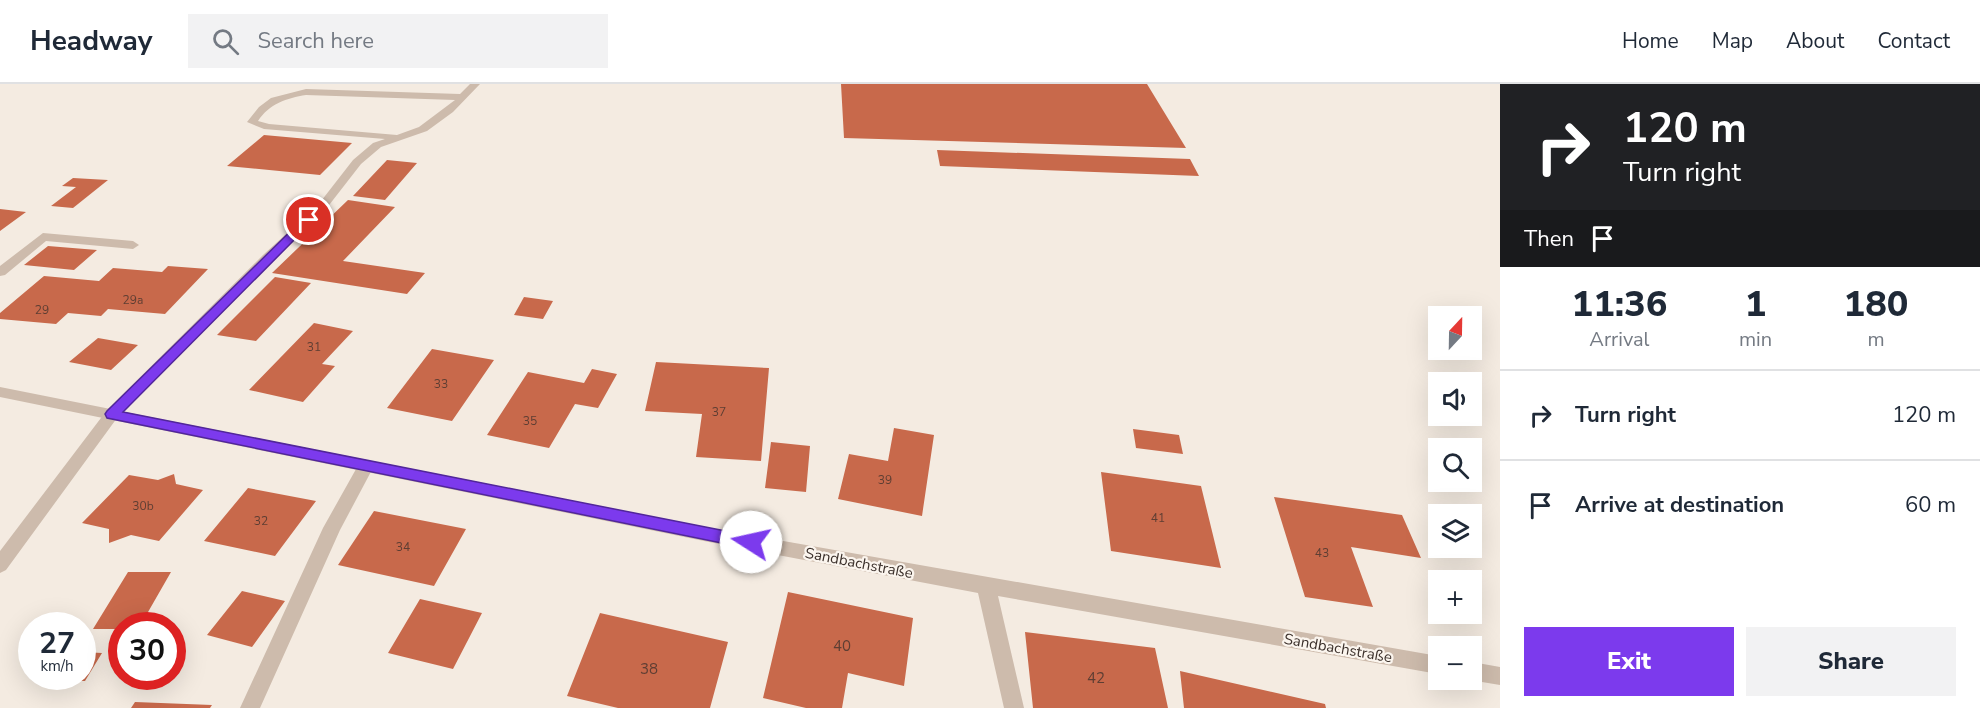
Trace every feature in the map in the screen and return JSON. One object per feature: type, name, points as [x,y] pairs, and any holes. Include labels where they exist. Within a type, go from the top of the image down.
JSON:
[{"type":"street","points":[[0,565],[112,414],[267,258],[322,207],[357,162],[376,145],[423,129],[450,110],[475,84]]},
{"type":"street","points":[[399,137],[268,128],[252,122],[257,113],[283,95],[306,92],[463,97]]},
{"type":"street","points":[[0,272],[43,237],[133,245]]},
{"type":"street","name":"Sandbachstraße","points":[[0,392],[704,534],[1428,663]]},
{"type":"street","points":[[250,708],[332,528],[366,466]]},
{"type":"street","points":[[986,586],[1014,708]]},
{"type":"street","points":[[1482,673],[1500,676]]},
{"type":"building","points":[[841,84],[1147,84],[1186,148],[844,138]]},
{"type":"building","points":[[264,135],[352,143],[320,175],[227,166]]},
{"type":"building","points":[[937,150],[1190,159],[1199,176],[940,166]]},
{"type":"building","points":[[387,160],[417,163],[385,200],[353,196]]},
{"type":"building","points":[[73,178],[108,180],[73,208],[51,206],[76,187],[62,186]]},
{"type":"building","points":[[348,200],[395,207],[343,261],[425,273],[407,294],[272,273]]},
{"type":"building","points":[[0,209],[26,212],[0,231]]},
{"type":"building","points":[[48,246],[97,250],[74,270],[24,265]]},
{"type":"building","points":[[168,266],[208,269],[165,314],[108,309],[101,316],[68,313],[56,324],[0,319],[0,313],[44,276],[99,281],[113,268],[162,272]]},
{"type":"building","points":[[275,277],[311,283],[256,341],[217,335]]},
{"type":"building","points":[[524,297],[553,301],[543,319],[514,315]]},
{"type":"building","points":[[314,323],[353,331],[322,364],[335,366],[303,402],[249,390]]},
{"type":"building","points":[[98,338],[138,345],[111,370],[69,362]]},
{"type":"building","points":[[432,349],[494,360],[452,421],[387,408]]},
{"type":"building","points":[[656,362],[769,368],[761,461],[696,457],[702,414],[645,411]]},
{"type":"building","points":[[592,369],[617,374],[598,408],[575,404],[549,448],[487,435],[528,372],[584,383]]},
{"type":"building","points":[[894,428],[934,435],[922,516],[838,499],[849,454],[888,461]]},
{"type":"building","points":[[1133,429],[1179,435],[1183,454],[1136,448]]},
{"type":"building","points":[[771,442],[810,446],[806,492],[765,488]]},
{"type":"building","points":[[1101,472],[1201,486],[1221,568],[1111,551]]},
{"type":"building","points":[[174,474],[176,484],[203,490],[159,541],[131,535],[109,543],[109,529],[82,523],[129,475],[158,480]]},
{"type":"building","points":[[248,488],[316,501],[275,556],[204,541]]},
{"type":"building","points":[[1274,497],[1402,515],[1421,558],[1351,547],[1373,607],[1305,597]]},
{"type":"building","points":[[374,511],[466,529],[434,586],[338,565]]},
{"type":"building","points":[[128,572],[171,572],[148,612],[108,612],[108,629],[96,629],[96,624]]},
{"type":"building","points":[[242,591],[285,601],[252,647],[207,635]]},
{"type":"building","points":[[788,592],[913,618],[904,686],[848,673],[842,708],[806,708],[763,698]]},
{"type":"building","points":[[420,599],[482,613],[453,669],[388,653]]},
{"type":"building","points":[[600,613],[728,642],[710,708],[618,708],[567,696]]},
{"type":"building","points":[[1025,632],[1155,648],[1168,708],[1033,708]]},
{"type":"building","points":[[96,653],[102,653],[96,663]]},
{"type":"building","points":[[1180,671],[1325,704],[1326,708],[1184,708]]},
{"type":"building","points":[[135,702],[212,705],[210,708],[131,708]]},
{"type":"route","points":[[309,220],[267,258],[112,414],[751,542]]}]
